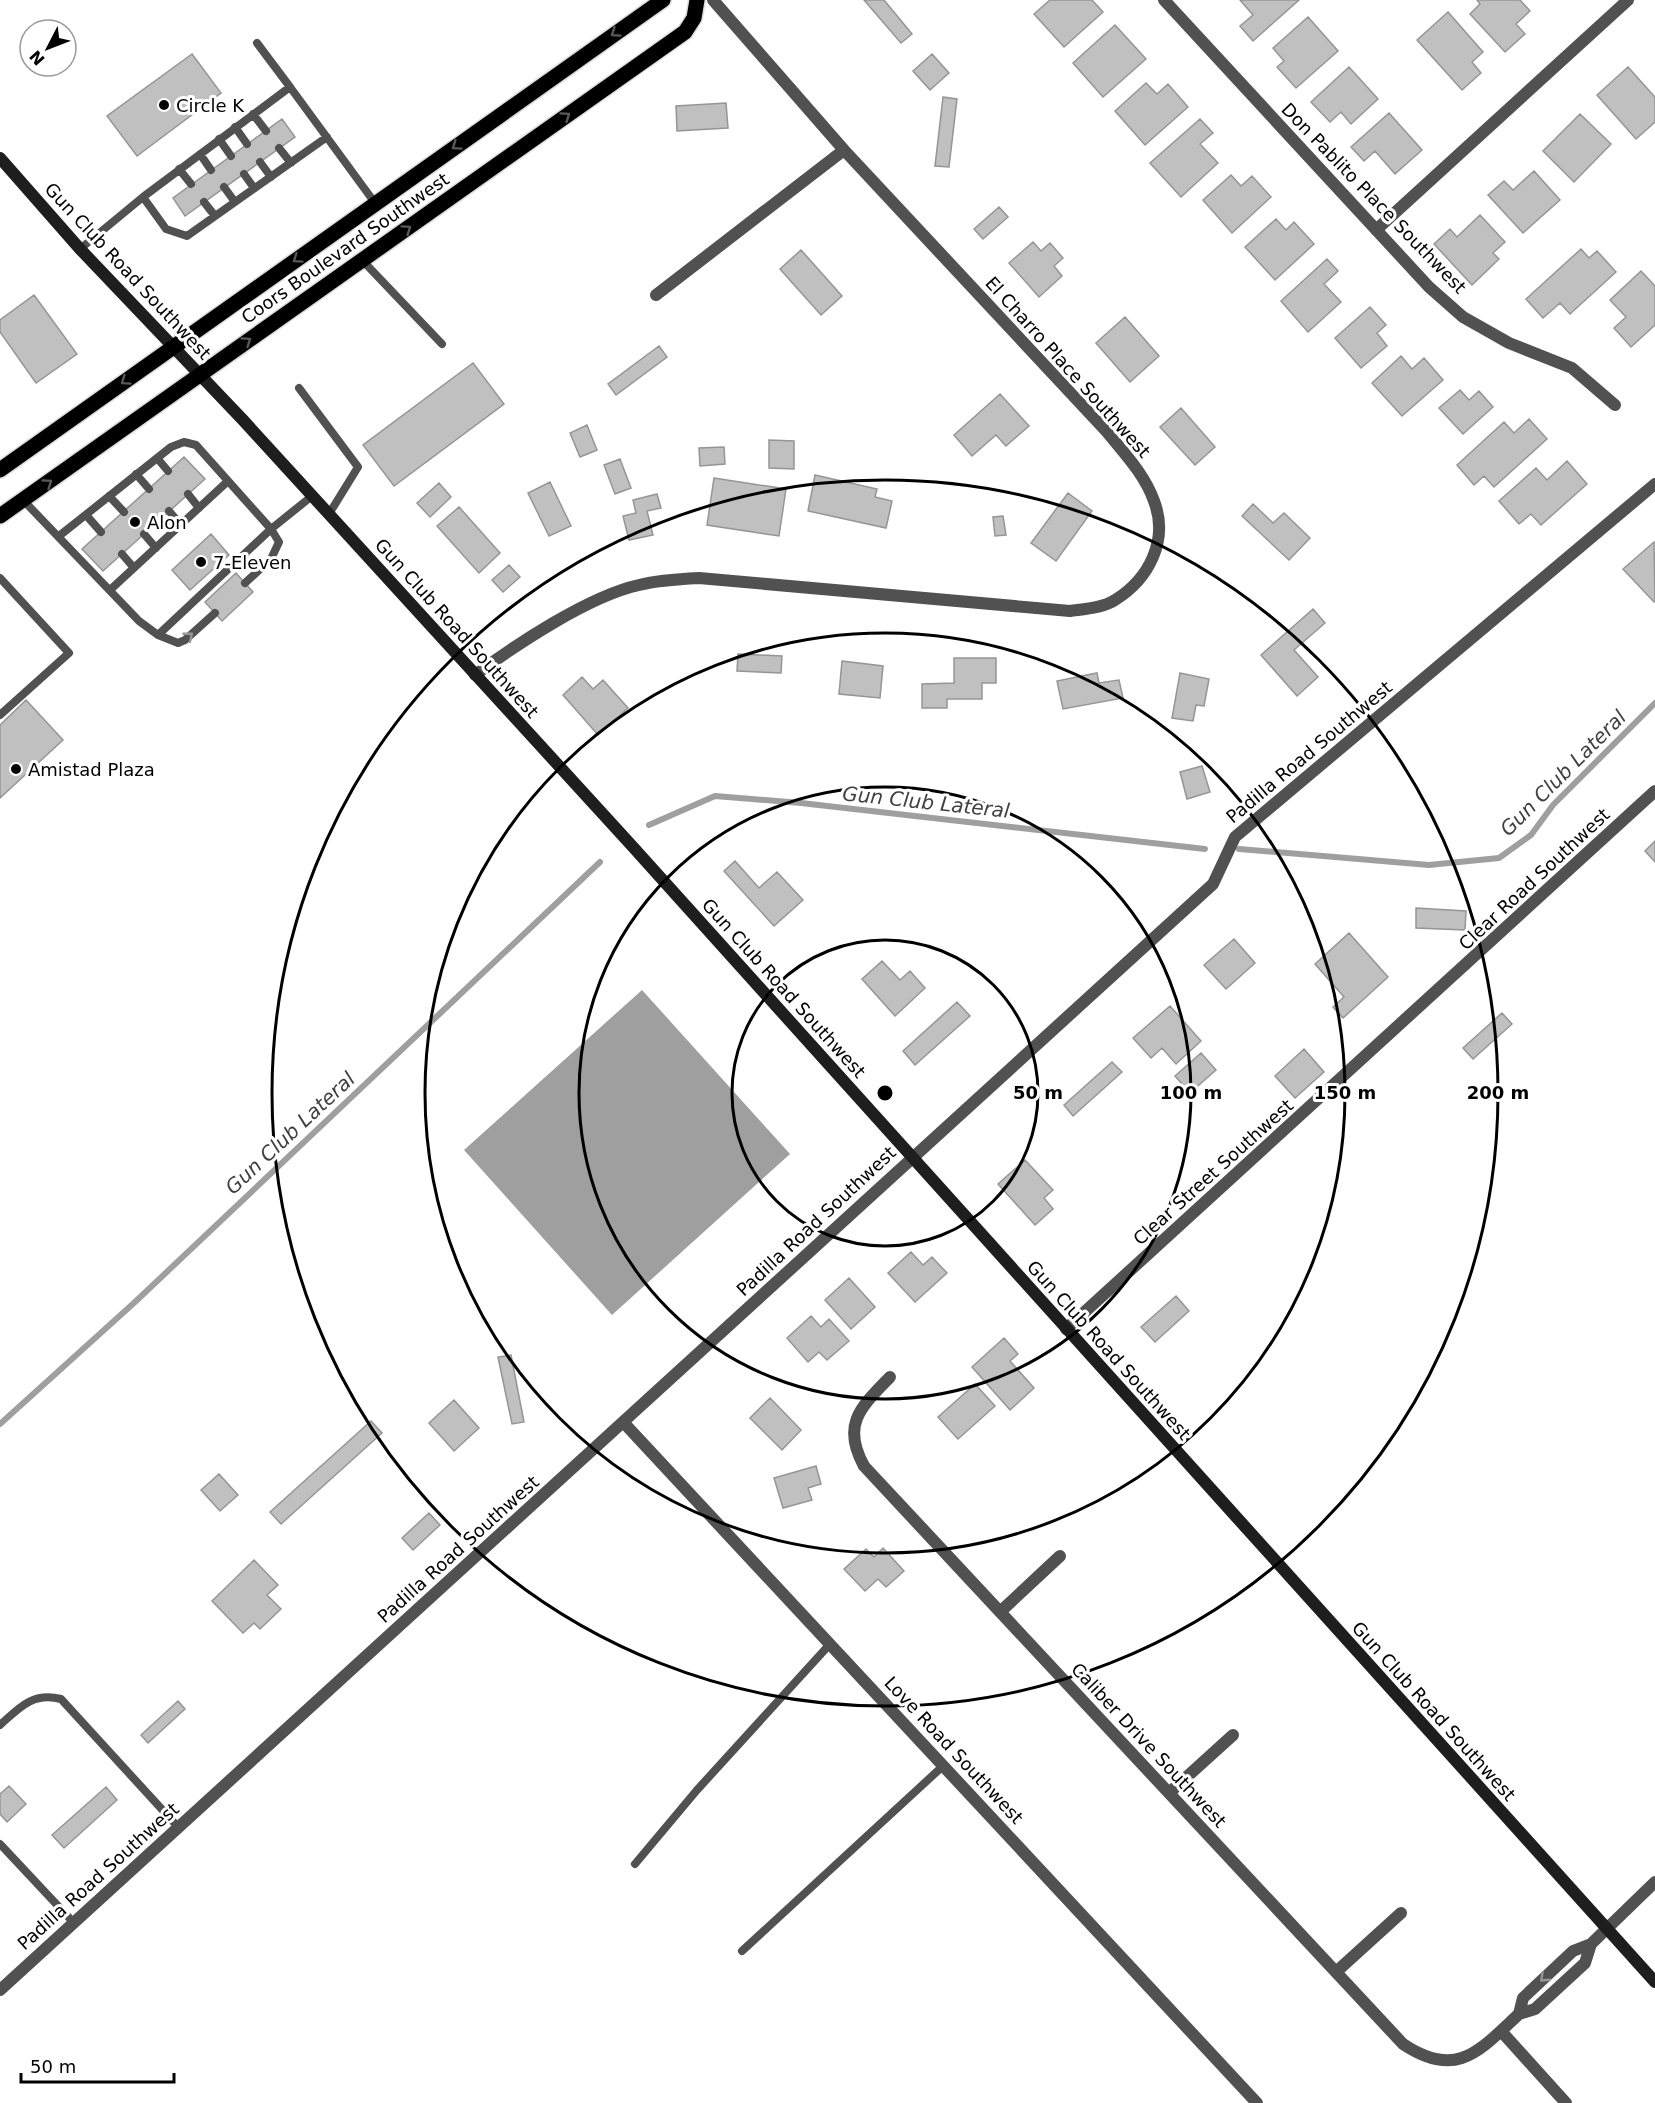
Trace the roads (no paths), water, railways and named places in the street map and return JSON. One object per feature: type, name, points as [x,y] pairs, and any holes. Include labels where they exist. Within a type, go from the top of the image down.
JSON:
[{"type":"main road","name":"Coors Boulevard Southwest","points":[[0,470],[663,0]]},
{"type":"main road","name":"Coors Boulevard Southwest","points":[[0,516],[685,32],[694,18],[696,0]]},
{"type":"street","name":"El Charro Place Southwest","points":[[475,675],[517,645],[601,599],[637,585],[668,579],[699,578],[1070,611],[1114,602],[1148,569],[1156,549],[1161,522],[1154,499],[1136,467],[1107,432],[844,150],[713,0]]},
{"type":"street","name":"Don Pablito Place Southwest","points":[[1164,0],[1429,287],[1463,317],[1509,342],[1572,368],[1615,405]]},
{"type":"street","points":[[1376,230],[1628,0]]},
{"type":"street","points":[[656,295],[844,150]]},
{"type":"street","name":"Gun Club Road Southwest","points":[[0,158],[80,249],[329,514],[1655,1982]]},
{"type":"street","name":"Padilla Road Southwest","points":[[0,1990],[1213,884],[1235,837],[1655,484]]},
{"type":"street","name":"Clear Road Southwest","points":[[1437,993],[1655,791]]},
{"type":"street","name":"Clear Street Southwest","points":[[1066,1329],[1437,993]]},
{"type":"street","name":"Caliber Drive Southwest","points":[[890,1377],[861,1410],[852,1436],[864,1466],[1403,2044],[1427,2058],[1455,2061],[1483,2046],[1518,2014],[1523,1998],[1573,1951],[1591,1944],[1655,1882]]},
{"type":"street","name":"Love Road Southwest","points":[[624,1423],[1257,2103]]},
{"type":"street","points":[[1000,1612],[1060,1556]]},
{"type":"street","points":[[1169,1793],[1233,1735]]},
{"type":"street","points":[[1336,1972],[1401,1913]]},
{"type":"street","points":[[1500,2031],[1566,2103]]},
{"type":"lane","points":[[257,43],[375,203]]},
{"type":"lane","points":[[80,249],[179,169],[290,87]]},
{"type":"lane","points":[[252,114],[266,131]]},
{"type":"lane","points":[[235,127],[247,144]]},
{"type":"lane","points":[[143,197],[166,229],[187,236],[327,138]]},
{"type":"lane","points":[[219,139],[231,156]]},
{"type":"lane","points":[[279,148],[291,163]]},
{"type":"lane","points":[[200,154],[211,170]]},
{"type":"lane","points":[[260,162],[271,177]]},
{"type":"lane","points":[[179,169],[191,184]]},
{"type":"lane","points":[[244,174],[254,188]]},
{"type":"lane","points":[[224,188],[235,202]]},
{"type":"lane","points":[[204,202],[215,216]]},
{"type":"lane","points":[[362,260],[442,344]]},
{"type":"lane","points":[[299,388],[358,467],[329,514]]},
{"type":"lane","points":[[59,536],[171,447],[184,442],[196,445],[271,529],[279,542],[278,549],[245,583]]},
{"type":"lane","points":[[157,458],[168,471]]},
{"type":"lane","points":[[136,474],[148,489]]},
{"type":"lane","points":[[110,590],[228,481]]},
{"type":"lane","points":[[188,494],[199,508]]},
{"type":"lane","points":[[110,496],[124,512]]},
{"type":"lane","points":[[158,635],[271,529],[312,496]]},
{"type":"lane","points":[[23,500],[139,621],[158,635],[178,643],[185,640],[215,613]]},
{"type":"lane","points":[[169,512],[181,525]]},
{"type":"lane","points":[[86,514],[101,532]]},
{"type":"lane","points":[[144,534],[156,548]]},
{"type":"lane","points":[[122,554],[134,568]]},
{"type":"lane","points":[[0,578],[69,653],[0,715]]},
{"type":"lane","points":[[634,1864],[697,1790],[830,1644]]},
{"type":"lane","points":[[0,1725],[36,1698],[47,1695],[61,1699],[179,1828]]},
{"type":"lane","points":[[742,1951],[943,1766]]},
{"type":"lane","points":[[0,1844],[74,1923]]},
{"type":"waterway","name":"Gun Club Lateral","points":[[1239,849],[1429,865],[1499,858],[1531,835],[1553,805],[1655,703]]},
{"type":"waterway","name":"Gun Club Lateral","points":[[649,825],[715,796],[801,803],[1205,849]]},
{"type":"waterway","name":"Gun Club Lateral","points":[[0,1424],[135,1302],[600,862]]},
{"type":"place","name":"Circle K","points":[[164,105]]},
{"type":"place","name":"Alon","points":[[135,522]]},
{"type":"place","name":"7-Eleven","points":[[201,562]]},
{"type":"place","name":"Amistad Plaza","points":[[16,769]]}]
